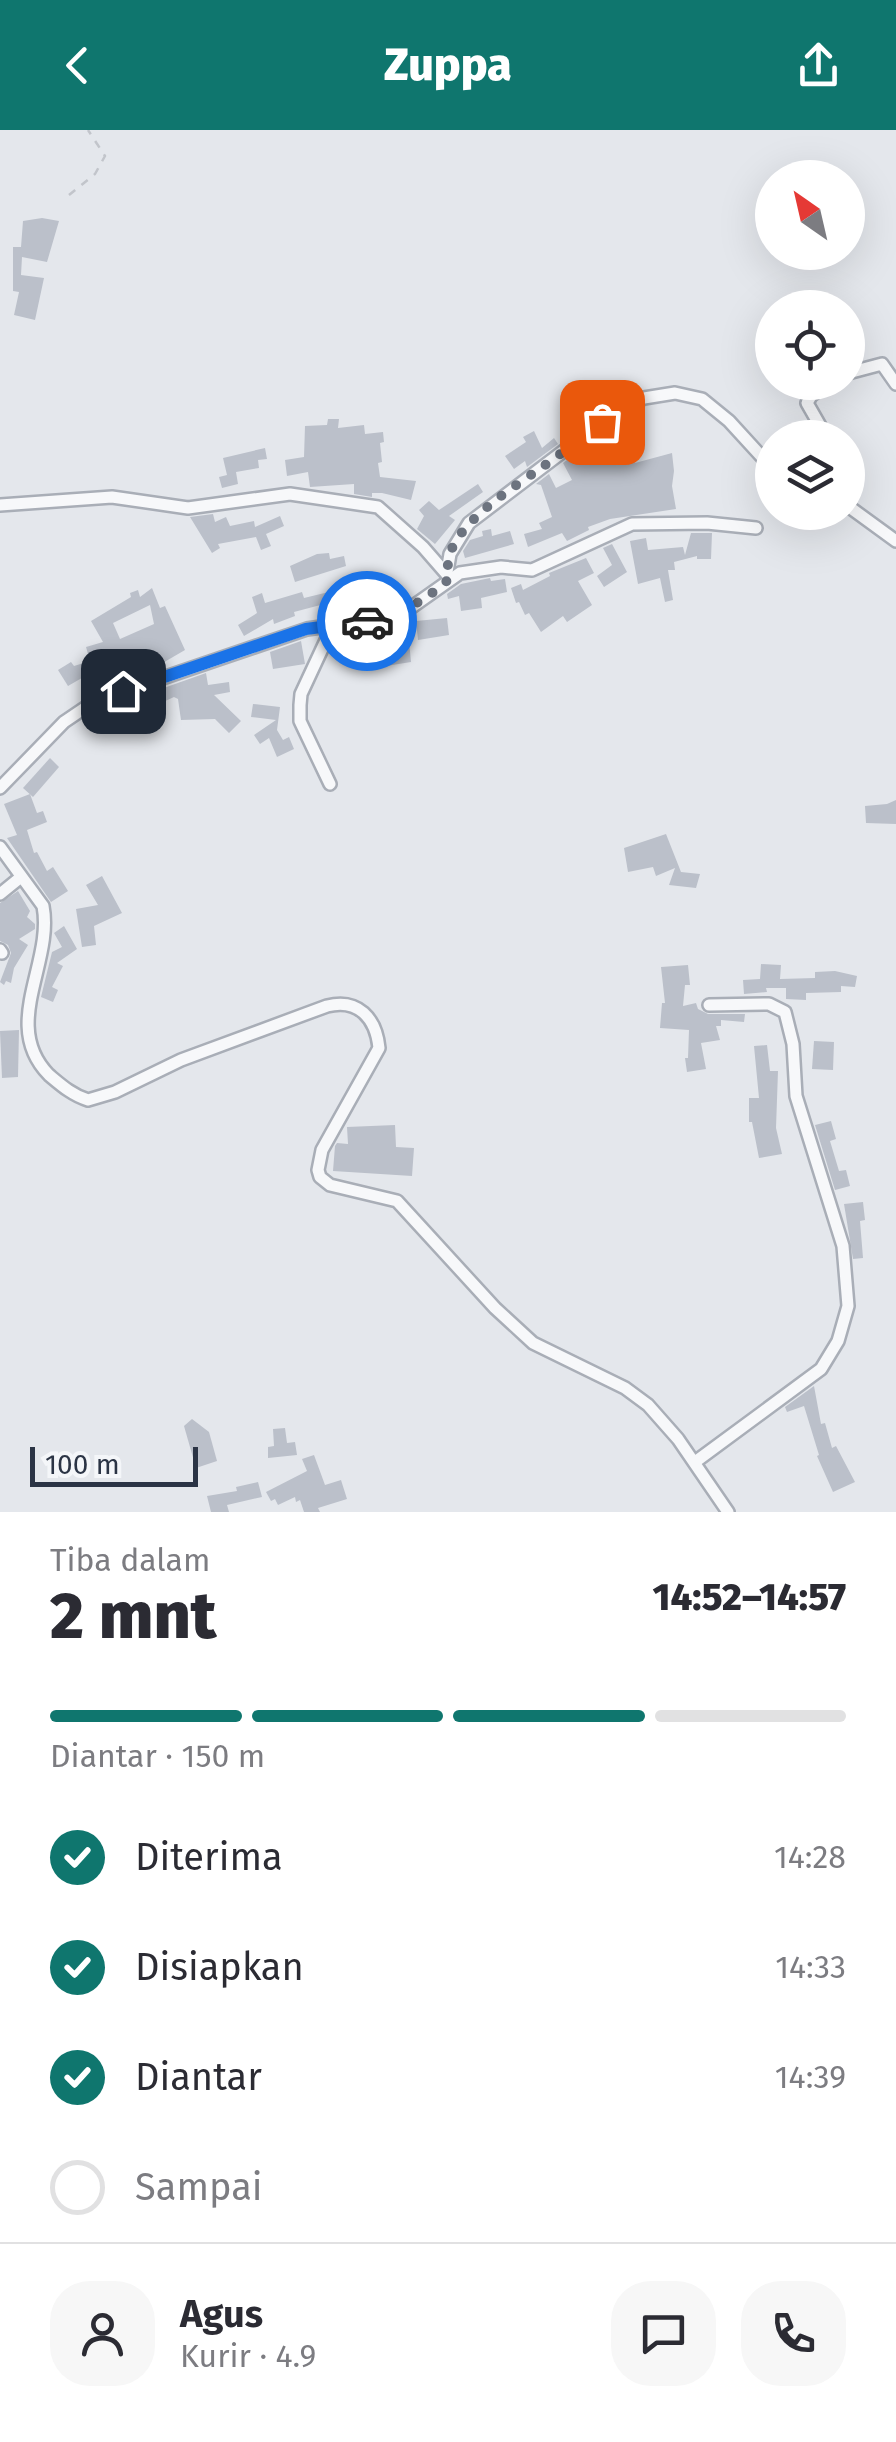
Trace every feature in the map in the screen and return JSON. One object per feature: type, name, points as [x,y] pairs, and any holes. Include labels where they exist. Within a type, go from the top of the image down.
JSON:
[{"type":"street","points":[[865,368],[882,364],[896,384]]},
{"type":"street","points":[[448,575],[450,554],[470,523],[582,436],[644,398],[675,393],[702,398],[755,449]]},
{"type":"street","points":[[0,506],[112,497],[188,508],[275,495],[322,498],[384,510],[448,575]]},
{"type":"street","points":[[865,518],[896,541]]},
{"type":"street","points":[[0,788],[64,722],[95,701],[306,629],[382,618],[409,609],[448,575],[501,568],[532,570],[632,524],[708,523],[755,528]]},
{"type":"street","points":[[330,784],[300,720],[300,705],[301,694],[337,624]]},
{"type":"street","points":[[0,847],[45,914],[43,938],[24,1013],[28,1045],[40,1067],[70,1092],[88,1100],[327,1006],[357,1006],[372,1023],[380,1048],[322,1150],[320,1177],[330,1185],[397,1201],[496,1308],[534,1343],[626,1388],[648,1404],[728,1512]]},
{"type":"street","points":[[0,894],[22,877]]},
{"type":"street","points":[[694,1462],[821,1370],[838,1341],[848,1306],[843,1246],[796,1096],[787,1017],[780,1008],[769,1004],[709,1005]]},
{"type":"path","points":[[69,195],[95,174],[106,156],[88,130]]},
{"type":"building","points":[[23,221],[59,221],[47,262],[22,257],[21,275],[44,278],[35,320],[14,315],[19,292],[13,291],[13,247],[21,247]]},
{"type":"building","points":[[634,413],[638,417],[630,426],[639,439],[629,446],[635,463],[672,453],[676,509],[610,519],[567,541],[562,533],[528,547],[524,534],[542,529],[539,523],[552,517],[541,485],[536,484],[549,474],[556,488],[572,480],[563,463],[588,444],[591,449],[609,429]]},
{"type":"building","points":[[328,419],[339,419],[338,428],[364,425],[365,434],[383,432],[380,477],[416,481],[411,500],[382,493],[372,493],[372,497],[354,494],[354,484],[310,487],[308,472],[287,476],[285,460],[304,457],[305,426],[327,425]]},
{"type":"building","points":[[534,431],[542,448],[554,438],[558,444],[527,467],[525,461],[514,469],[505,456],[526,442],[523,437]]},
{"type":"building","points":[[265,448],[267,459],[258,460],[259,468],[236,472],[238,484],[222,488],[219,477],[227,475],[223,458]]},
{"type":"building","points":[[478,484],[483,492],[449,516],[455,520],[435,544],[417,529],[424,516],[419,510],[429,501],[439,510]]},
{"type":"building","points":[[213,514],[215,522],[226,517],[230,526],[254,521],[255,527],[280,516],[284,526],[266,534],[271,546],[261,550],[256,537],[218,544],[220,548],[212,553],[190,517]]},
{"type":"building","points":[[491,529],[492,536],[510,531],[514,544],[465,558],[463,551],[470,540]]},
{"type":"building","points":[[691,533],[712,533],[711,559],[697,556],[674,562],[675,570],[668,570],[673,600],[665,602],[660,578],[638,584],[630,541],[646,538],[648,550],[683,547],[685,555]]},
{"type":"building","points":[[612,544],[627,572],[604,587],[597,576],[612,565],[603,548]]},
{"type":"building","points":[[329,553],[330,559],[344,556],[346,566],[295,582],[290,566]]},
{"type":"building","points":[[586,558],[594,573],[578,581],[592,605],[567,622],[563,616],[541,632],[529,613],[525,615],[516,603],[511,588],[521,584],[523,590],[550,576],[549,573]]},
{"type":"building","points":[[505,579],[507,592],[481,598],[482,608],[461,611],[459,596],[448,599],[447,594],[461,584]]},
{"type":"building","points":[[152,588],[160,608],[165,606],[185,650],[154,668],[146,657],[132,663],[133,668],[89,682],[87,675],[68,686],[58,670],[71,662],[74,666],[90,661],[86,647],[103,642],[91,621],[131,597],[130,593],[138,590],[140,597]],"holes":[[[150,605],[154,624],[120,639],[113,623]]]},
{"type":"building","points":[[337,590],[340,604],[329,607],[328,603],[294,612],[295,616],[274,624],[273,619],[244,636],[238,625],[257,613],[252,597],[262,593],[265,603],[302,592],[304,598]]},
{"type":"building","points":[[447,618],[449,635],[418,640],[416,621]]},
{"type":"building","points":[[387,637],[388,642],[409,640],[411,662],[361,670],[356,645]]},
{"type":"building","points":[[301,641],[305,664],[273,669],[270,652]]},
{"type":"building","points":[[206,673],[208,685],[229,682],[230,692],[214,695],[241,721],[229,733],[215,719],[181,720],[178,699],[174,697],[150,708],[144,695]]},
{"type":"building","points":[[253,704],[280,707],[277,730],[283,740],[289,737],[294,749],[277,757],[269,738],[260,744],[254,735],[276,720],[251,717]]},
{"type":"building","points":[[50,758],[59,767],[33,797],[23,788]]},
{"type":"building","points":[[30,794],[37,813],[43,811],[47,822],[27,830],[34,853],[37,852],[47,871],[53,867],[68,891],[51,902],[7,838],[17,835],[4,804]]},
{"type":"building","points":[[896,800],[896,824],[866,823],[865,806]]},
{"type":"building","points":[[666,834],[681,872],[700,874],[696,888],[669,885],[675,868],[656,876],[653,867],[628,872],[624,848]]},
{"type":"building","points":[[102,876],[122,913],[94,926],[96,945],[82,947],[76,909],[98,905],[86,885]]},
{"type":"building","points":[[18,891],[35,929],[19,939],[28,945],[14,968],[11,983],[6,981],[4,985],[0,982],[11,953],[8,945],[0,941],[0,903]]},
{"type":"building","points":[[64,926],[77,949],[57,963],[63,966],[52,987],[58,990],[53,1002],[41,997],[52,952],[62,947],[54,933]]},
{"type":"building","points":[[761,964],[781,965],[780,979],[815,978],[815,972],[835,971],[857,976],[855,987],[841,986],[841,992],[806,993],[806,1000],[786,999],[786,988],[744,994],[743,980],[760,979]]},
{"type":"building","points":[[688,965],[690,985],[685,985],[683,1006],[696,1003],[698,1009],[708,1014],[745,1014],[744,1022],[721,1020],[721,1026],[716,1026],[720,1040],[701,1043],[706,1069],[687,1072],[689,1030],[660,1028],[665,1003],[661,967]]},
{"type":"building","points":[[19,1030],[18,1077],[2,1078],[0,1031]]},
{"type":"building","points":[[814,1041],[834,1042],[833,1070],[812,1069]]},
{"type":"building","points":[[767,1045],[770,1071],[778,1071],[776,1128],[782,1154],[759,1158],[749,1122],[749,1098],[759,1098],[754,1046]]},
{"type":"building","points":[[831,1121],[836,1139],[830,1141],[839,1171],[846,1170],[850,1186],[835,1190],[815,1125]]},
{"type":"building","points":[[395,1125],[396,1147],[414,1148],[412,1176],[333,1171],[335,1146],[348,1144],[347,1127]]},
{"type":"building","points":[[863,1202],[863,1258],[853,1259],[844,1204]]},
{"type":"building","points":[[814,1386],[821,1424],[825,1423],[832,1448],[836,1446],[855,1482],[833,1492],[817,1456],[804,1406],[787,1412],[785,1407]]},
{"type":"building","points":[[192,1419],[209,1432],[217,1461],[196,1468],[184,1426]]},
{"type":"building","points":[[285,1428],[287,1443],[295,1442],[297,1455],[268,1458],[268,1447],[274,1446],[273,1429]]},
{"type":"building","points":[[314,1455],[325,1485],[341,1480],[347,1499],[318,1508],[320,1512],[304,1512],[295,1497],[278,1505],[275,1499],[271,1501],[266,1492],[307,1471],[302,1459]]},
{"type":"building","points":[[258,1482],[262,1497],[227,1505],[229,1512],[211,1512],[207,1496],[237,1491],[236,1487]]},
{"type":"way so far","points":[[367,621],[409,609],[443,584],[450,578],[450,554],[470,523],[602,422]]},
{"type":"route","points":[[123,691],[306,629],[367,621]]}]
